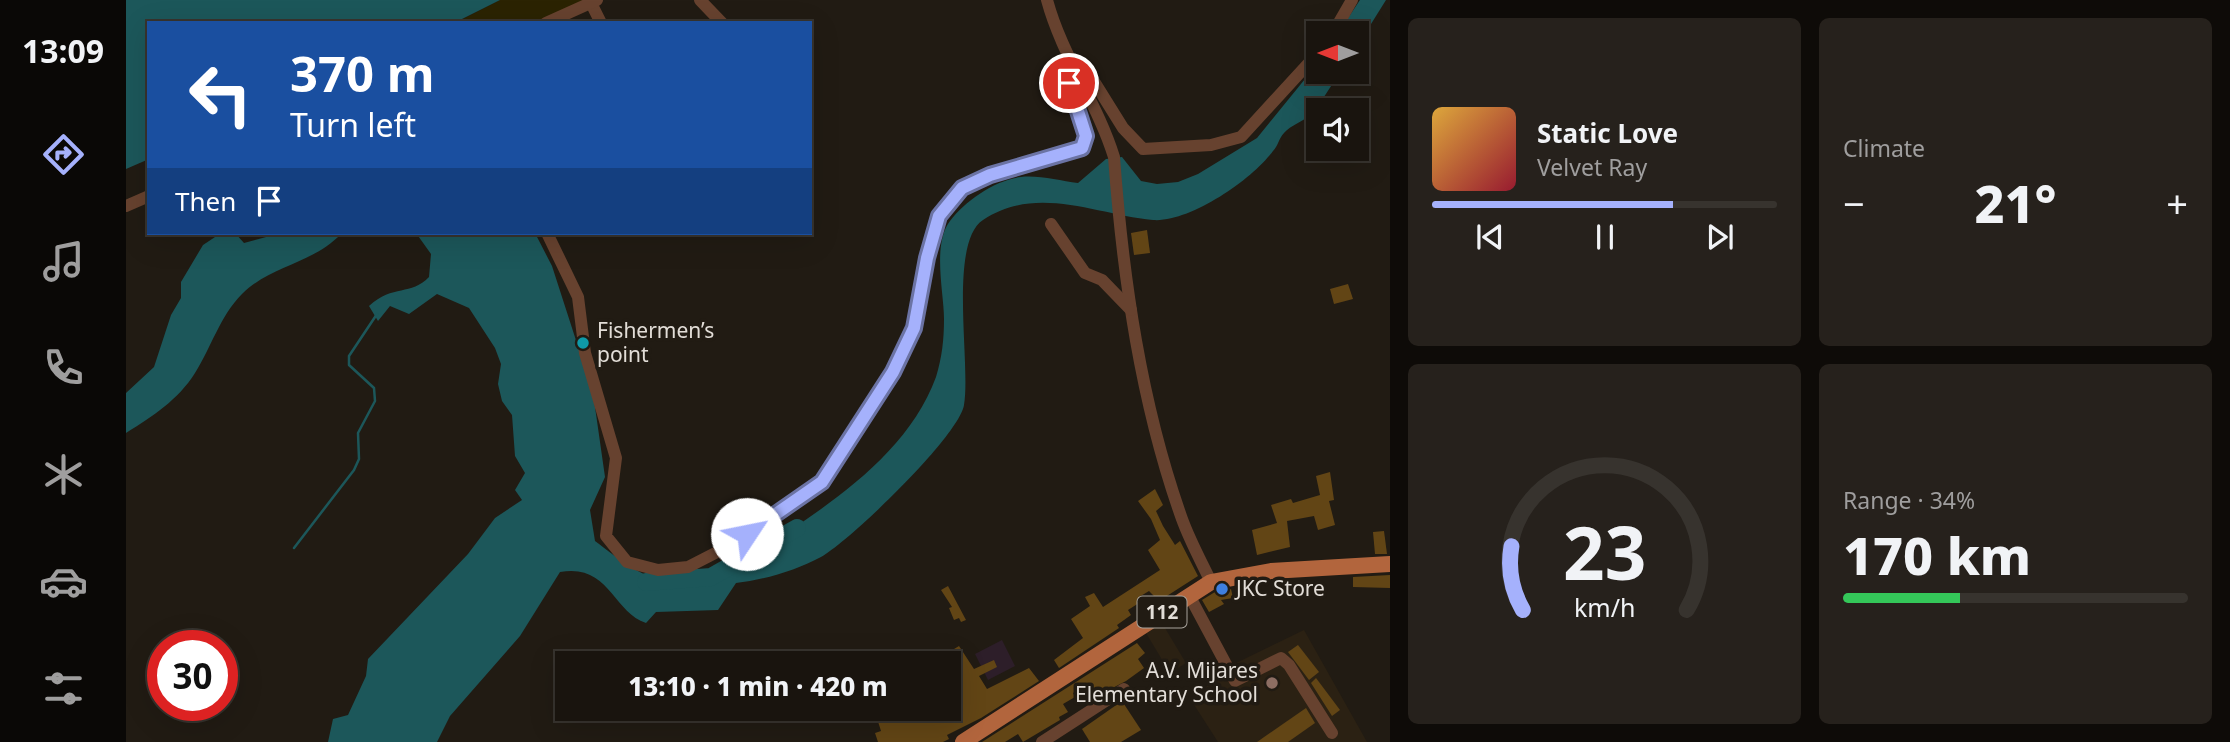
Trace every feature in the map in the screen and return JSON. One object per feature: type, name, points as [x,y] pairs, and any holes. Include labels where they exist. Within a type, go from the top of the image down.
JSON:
[{"type":"main road","name":"112","points":[[963,742],[1211,582],[1271,571],[1390,564]]},
{"type":"street","points":[[700,0],[720,21]]},
{"type":"street","points":[[1047,0],[1065,52],[1114,157],[1118,218],[1131,310],[1162,457],[1183,522],[1211,582]]},
{"type":"street","points":[[1340,21],[1352,0]]},
{"type":"street","points":[[551,21],[594,2],[600,21]]},
{"type":"street","points":[[548,235],[578,297],[585,353],[616,458],[606,536],[627,562],[658,570],[688,567],[725,548],[822,482],[893,372],[914,328],[927,258],[939,216],[962,188],[990,175],[1082,148],[1086,136],[1069,83],[1084,71],[1090,75],[1123,128],[1143,149],[1211,145],[1241,137],[1306,66]]},
{"type":"street","points":[[126,206],[147,197]]},
{"type":"street","points":[[1051,223],[1085,273],[1102,280],[1131,310]]},
{"type":"street","points":[[1189,594],[1235,681],[1281,658],[1289,665],[1332,733]]},
{"type":"street","points":[[1042,742],[1124,689]]},
{"type":"shaded area","points":[[1159,618],[1186,663],[1170,673],[1143,628]]},
{"type":"shaded area","name":"A.V. Mijares Elementary School","points":[[1304,630],[1367,742],[1218,742],[1191,700],[1230,666]]},
{"type":"shaded area","points":[[1002,640],[1015,666],[988,680],[975,654]]},
{"type":"sand","points":[[500,0],[585,0],[538,21],[463,19]]},
{"type":"water","points":[[126,0],[500,0],[458,21],[147,21],[147,160],[126,169]]},
{"type":"water","points":[[1360,0],[1386,0],[1369,27],[1369,21],[1346,21]]},
{"type":"water","points":[[1306,78],[1306,84],[1332,84],[1323,98],[1306,98],[1306,118],[1284,133],[1275,149],[1250,174],[1219,197],[1184,215],[1153,220],[1046,203],[1024,204],[1004,209],[983,220],[972,233],[966,253],[963,278],[965,386],[964,405],[958,420],[924,462],[878,510],[821,557],[780,574],[736,583],[718,610],[656,612],[646,623],[626,609],[600,581],[576,571],[560,572],[520,636],[450,716],[437,742],[328,742],[333,719],[348,715],[366,676],[368,659],[468,554],[495,518],[522,500],[515,490],[525,473],[515,456],[512,415],[502,401],[498,384],[501,364],[495,348],[469,308],[437,294],[409,314],[390,306],[378,321],[369,306],[386,295],[415,286],[429,277],[431,254],[417,235],[536,235],[552,266],[593,393],[605,477],[590,510],[595,541],[645,575],[668,582],[680,582],[720,572],[780,537],[849,488],[871,469],[909,426],[936,377],[941,355],[944,319],[941,242],[950,221],[972,199],[1001,182],[1021,177],[1042,177],[1078,183],[1106,159],[1122,157],[1141,181],[1157,184],[1178,182],[1198,174],[1257,138]]},
{"type":"water","points":[[218,235],[237,235],[244,243],[274,235],[340,235],[318,252],[253,284],[242,294],[228,312],[188,383],[164,407],[126,433],[126,393],[154,367],[171,315],[181,298],[181,282],[203,245]]},
{"type":"building","points":[[1147,230],[1150,253],[1134,255],[1131,233]]},
{"type":"building","points":[[1348,284],[1353,299],[1334,304],[1330,289]]},
{"type":"building","points":[[1330,472],[1334,500],[1329,501],[1335,525],[1318,530],[1314,516],[1287,521],[1290,547],[1257,555],[1252,530],[1277,523],[1271,505],[1291,499],[1293,503],[1320,495],[1316,476]]},
{"type":"building","points":[[1155,489],[1163,505],[1156,511],[1163,526],[1175,545],[1180,541],[1198,576],[1159,601],[1149,591],[1139,597],[1142,601],[1128,610],[1131,615],[1117,625],[1119,628],[1059,668],[1054,660],[1083,638],[1071,619],[1090,606],[1085,597],[1094,593],[1103,607],[1160,570],[1148,550],[1160,540],[1151,519],[1138,501]]},
{"type":"building","points":[[1384,531],[1387,554],[1375,554],[1373,532]]},
{"type":"building","points":[[1390,575],[1390,588],[1353,587],[1353,577]]},
{"type":"building","points":[[948,586],[966,620],[954,620],[949,608],[952,607],[941,590]]},
{"type":"building","points":[[1231,589],[1233,598],[1221,600],[1224,604],[1209,612],[1202,600],[1215,592]]},
{"type":"building","points":[[1137,643],[1145,653],[1138,659],[1144,668],[1126,681],[1097,696],[1089,684],[1073,693],[1075,697],[1063,704],[1068,712],[1059,717],[1060,720],[1023,742],[1018,734],[1005,742],[982,742]]},
{"type":"building","points":[[1298,645],[1319,672],[1309,680],[1288,652]]},
{"type":"building","points":[[959,646],[974,669],[994,660],[997,667],[979,676],[987,689],[1029,668],[1039,681],[981,718],[947,735],[949,739],[943,742],[878,742],[875,733],[881,731],[878,721],[961,721],[961,651],[951,651]]},
{"type":"building","points":[[1316,678],[1340,710],[1332,716],[1311,683]]},
{"type":"building","points":[[1122,701],[1141,730],[1121,742],[1090,742],[1082,729]]},
{"type":"building","points":[[1306,708],[1315,723],[1288,742],[1257,742]]},
{"type":"waterway","points":[[294,548],[354,470],[359,459],[358,433],[375,401],[374,388],[349,365],[349,356],[377,314]]},
{"type":"waterway","points":[[646,582],[711,577],[797,528]]},
{"type":"place","name":"Fishermen’s point","points":[[583,343]]},
{"type":"place","name":"JKC Store","points":[[1222,589]]},
{"type":"place","name":"A.V. Mijares Elementary School","points":[[1272,683]]},
{"type":"route","points":[[747,534],[822,482],[893,372],[914,328],[927,258],[939,216],[962,188],[990,175],[1071,154],[1082,148],[1086,136],[1069,83]]}]
